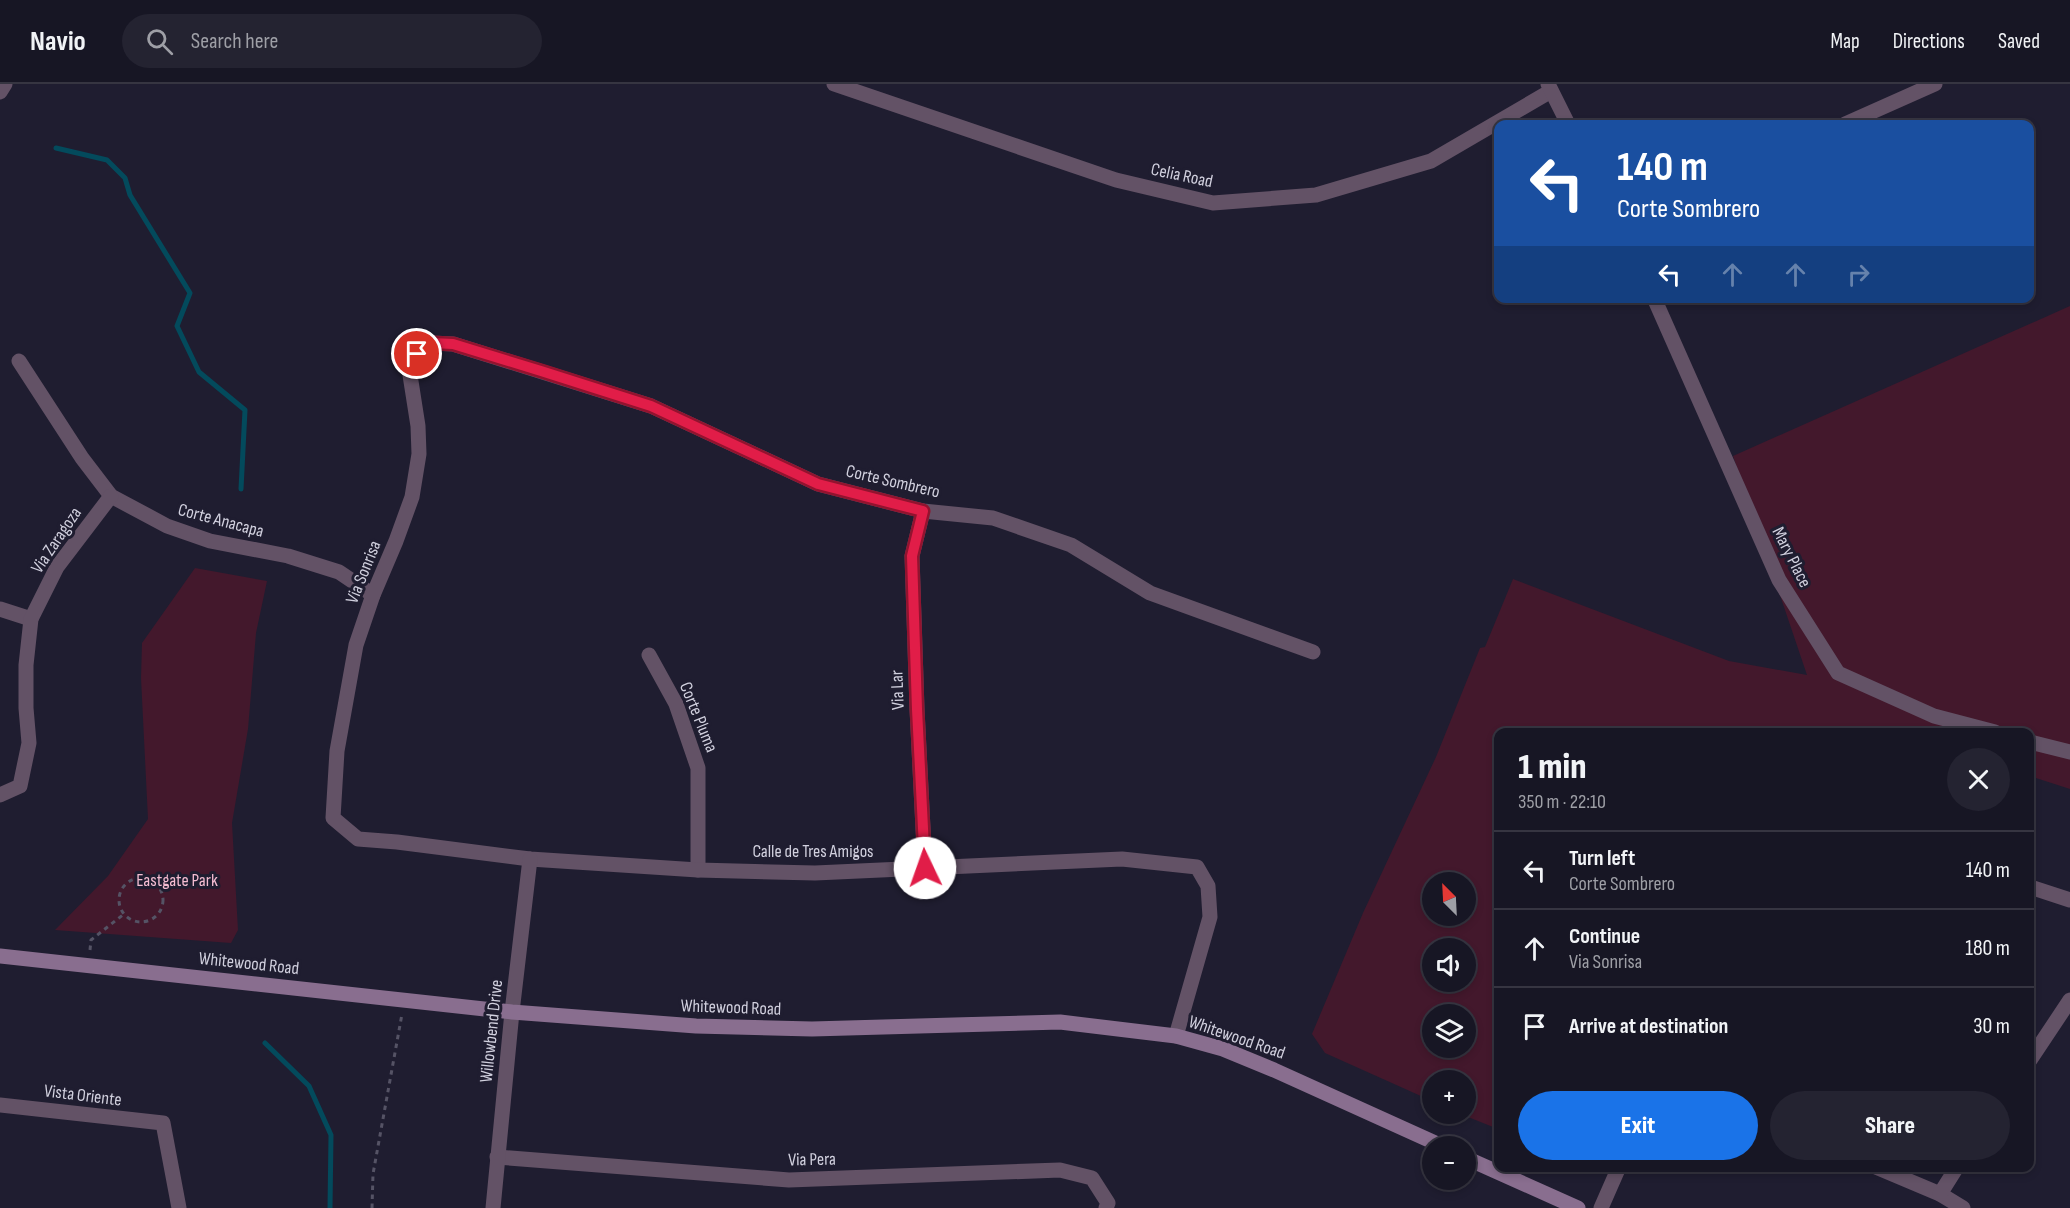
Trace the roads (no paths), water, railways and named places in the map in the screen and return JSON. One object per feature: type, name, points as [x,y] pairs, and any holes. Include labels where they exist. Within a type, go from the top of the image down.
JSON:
[{"type":"main road","name":"Whitewood Road","points":[[0,956],[512,1012],[696,1026],[812,1029],[1060,1022],[1176,1036],[1223,1049],[1422,1137]]},
{"type":"main road","points":[[1476,1162],[1494,1170]]},
{"type":"main road","points":[[1497,1172],[1578,1208]]},
{"type":"street","points":[[0,92],[5,84]]},
{"type":"street","name":"Celia Road","points":[[834,84],[1116,180],[1213,203],[1316,195],[1431,161],[1494,121]]},
{"type":"street","points":[[1854,120],[1935,84]]},
{"type":"street","points":[[1549,87],[1566,120]]},
{"type":"street","name":"Celia Road","points":[[1496,120],[1549,87]]},
{"type":"street","name":"Mary Place","points":[[1656,303],[1779,580],[1838,674],[1934,716],[1980,728]]},
{"type":"street","name":"Via Sonrisa","points":[[398,842],[358,839],[333,818],[337,751],[356,645],[412,497],[419,454],[419,435],[410,375],[417,354],[432,343],[453,344],[496,358]]},
{"type":"street","name":"Corte Sombrero","points":[[496,358],[651,406],[818,484],[923,511],[993,518],[1071,545],[1150,593],[1313,652]]},
{"type":"street","name":"Corte Anacapa","points":[[19,361],[75,449],[111,495],[167,526],[210,541],[288,556],[339,572],[373,595]]},
{"type":"street","name":"Via Zaragoza","points":[[0,795],[20,786],[29,743],[26,665],[32,619],[57,567],[111,495]]},
{"type":"street","name":"Via Lar","points":[[923,511],[912,556],[925,868]]},
{"type":"street","points":[[0,609],[32,619]]},
{"type":"street","name":"Corte Pluma","points":[[649,655],[676,704],[698,768],[698,870]]},
{"type":"street","points":[[2034,742],[2070,752]]},
{"type":"street","name":"Calle de Tres Amigos","points":[[398,842],[531,859],[698,870],[815,873],[1122,859],[1197,867],[1208,886],[1210,917],[1176,1036]]},
{"type":"street","name":"Willowbend Drive","points":[[493,1208],[512,1012],[531,859]]},
{"type":"street","points":[[2034,888],[2070,900]]},
{"type":"street","points":[[2034,1054],[2070,1000]]},
{"type":"street","name":"Vista Oriente","points":[[0,1105],[162,1123],[179,1208]]},
{"type":"street","name":"Via Pera","points":[[497,1157],[789,1180],[1060,1170],[1092,1178],[1108,1203],[1106,1208]]},
{"type":"street","points":[[1601,1208],[1617,1172]]},
{"type":"street","points":[[1888,1172],[1940,1194],[1963,1208]]},
{"type":"street","points":[[1940,1194],[1954,1172]]},
{"type":"waterway","points":[[56,148],[107,160],[125,178],[130,195],[190,293],[177,326],[199,372],[245,410],[241,489]]},
{"type":"waterway","points":[[265,1043],[309,1086],[331,1135],[330,1208]]},
{"type":"park label","name":"Eastgate Park","points":[[177,880]]}]
